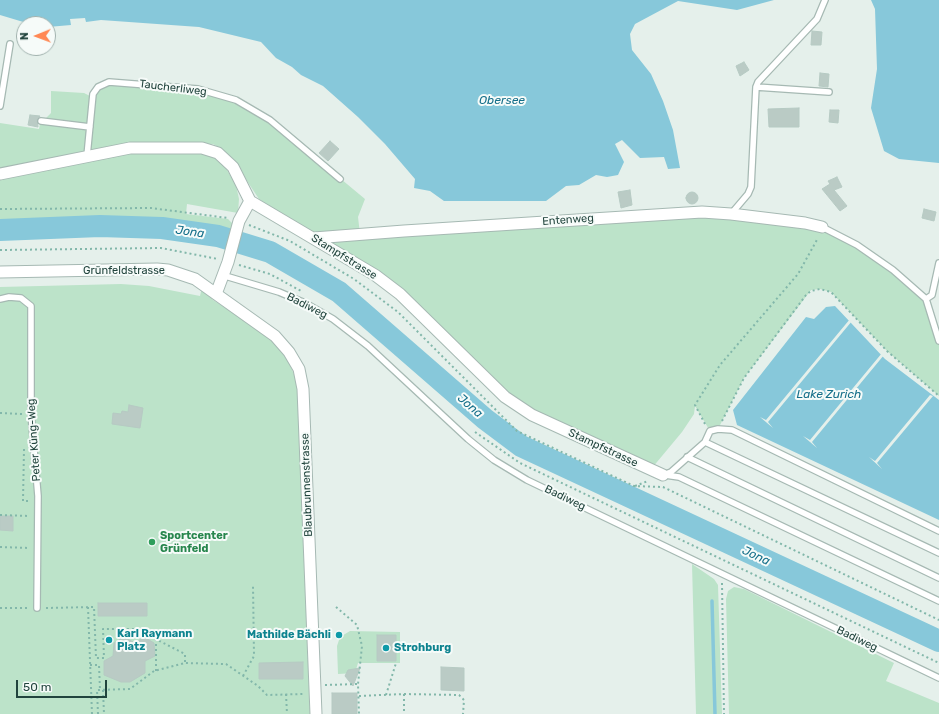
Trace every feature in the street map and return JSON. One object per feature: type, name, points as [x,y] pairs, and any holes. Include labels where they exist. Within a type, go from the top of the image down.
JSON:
[{"type":"street","points":[[0,174],[87,156],[143,147],[202,148],[213,151],[228,161],[250,201],[239,221],[228,260],[216,294]]},
{"type":"street","name":"Stampfstrasse","points":[[250,201],[375,275],[400,294],[510,400],[532,415],[663,475]]},
{"type":"street","name":"Entenweg","points":[[314,238],[623,216],[702,212],[805,223],[822,227]]},
{"type":"street","name":"Grünfeldstrasse","points":[[0,272],[157,269],[195,279],[216,294]]},
{"type":"street","name":"Blaubrunnenstrasse","points":[[216,294],[275,336],[290,352],[299,369],[303,389],[316,714]]},
{"type":"lane","points":[[731,214],[748,194],[751,187],[756,87],[761,76],[817,19],[825,0]]},
{"type":"lane","points":[[0,106],[10,44]]},
{"type":"lane","name":"Taucherliweg","points":[[87,156],[93,94],[98,87],[109,82],[198,89],[236,100],[270,120],[340,179]]},
{"type":"lane","points":[[756,87],[829,92]]},
{"type":"lane","points":[[41,121],[90,127]]},
{"type":"lane","points":[[822,227],[863,249],[893,270],[926,299],[939,341]]},
{"type":"lane","points":[[926,299],[932,295],[939,263]]},
{"type":"lane","name":"Badiweg","points":[[222,275],[279,292],[305,303],[333,319],[368,346],[468,439],[494,460],[527,480],[939,678]]},
{"type":"lane","name":"Peter Küng-Weg","points":[[0,299],[9,297],[21,298],[31,306],[31,414],[38,516],[37,608]]},
{"type":"lane","points":[[663,475],[671,472],[704,442],[710,432],[718,429],[732,430],[939,531]]},
{"type":"lane","points":[[704,442],[939,553]]},
{"type":"lane","points":[[687,457],[939,578]]},
{"type":"lane","points":[[663,475],[679,477],[939,601]]},
{"type":"path","points":[[0,209],[151,208],[190,212],[239,221],[290,241],[354,279],[398,312],[517,431],[634,486],[663,487],[939,620]]},
{"type":"path","points":[[710,432],[695,405],[725,359],[798,274],[816,244],[822,227]]},
{"type":"path","points":[[0,250],[161,248],[228,260],[270,274],[303,292]]},
{"type":"path","points":[[718,429],[744,378],[811,290],[820,289],[831,292],[887,351],[939,396]]},
{"type":"path","points":[[0,413],[31,414]]},
{"type":"path","points":[[472,430],[520,464],[939,663]]},
{"type":"path","points":[[634,486],[647,481]]},
{"type":"path","points":[[0,515],[38,516]]},
{"type":"path","points":[[0,547],[38,548]]},
{"type":"path","points":[[721,574],[724,714]]},
{"type":"path","points":[[243,676],[254,656],[253,585]]},
{"type":"path","points":[[92,714],[88,607],[94,606],[96,658],[104,658],[103,629],[136,629],[185,654],[185,663]]},
{"type":"path","points":[[336,607],[357,625],[362,646],[358,684],[359,714]]},
{"type":"path","points":[[156,639],[156,671]]},
{"type":"path","points":[[100,690],[130,689],[156,671],[185,663],[226,664],[258,686],[267,695],[286,694],[358,684]]},
{"type":"path","points":[[386,695],[396,663]]},
{"type":"path","points":[[90,665],[99,665],[100,690],[97,690],[98,714]]},
{"type":"path","points":[[103,690],[104,714]]},
{"type":"path","points":[[286,694],[287,714]]},
{"type":"path","points":[[359,696],[404,694],[459,695],[464,700],[463,714]]},
{"type":"path","points":[[404,694],[404,714]]},
{"type":"green space","points":[[109,82],[198,89],[236,100],[270,120],[365,199],[358,217],[360,234],[702,212],[805,223],[857,245],[926,299],[939,341],[939,396],[887,351],[831,292],[820,289],[811,290],[744,378],[718,429],[710,431],[695,406],[694,414],[682,432],[652,468],[531,409],[514,398],[415,301],[259,199],[231,157],[222,149],[213,144],[135,142],[0,168],[0,123],[39,129],[40,124],[51,113],[51,91],[84,93],[90,96],[98,87]]},
{"type":"green space","points":[[146,152],[192,152],[207,154],[216,158],[224,165],[236,185],[239,199],[238,213],[187,204],[186,214],[228,219],[233,224],[232,230],[186,223],[122,220],[0,221],[0,179],[122,154]]},
{"type":"green space","name":"Sportcenter Grünfeld","points":[[121,284],[149,286],[200,296],[202,287],[213,300],[265,333],[280,348],[290,365],[296,379],[298,402],[310,714],[0,714],[0,287]]},
{"type":"green space","points":[[692,564],[714,579],[718,585],[722,714],[696,714]]},
{"type":"green space","points":[[734,587],[744,589],[894,663],[886,681],[939,703],[939,714],[729,714],[726,599],[728,591]]},
{"type":"green space","points":[[350,631],[400,632],[400,663],[358,663],[355,673],[338,674],[337,646],[340,637]]},
{"type":"water","name":"Obersee","points":[[0,0],[774,0],[737,10],[678,1],[635,24],[630,34],[632,50],[651,74],[663,101],[673,130],[680,168],[668,169],[664,157],[640,158],[622,140],[615,144],[624,162],[618,175],[607,177],[596,175],[579,185],[566,186],[546,201],[444,201],[430,191],[414,188],[415,179],[385,144],[358,117],[323,86],[301,75],[292,67],[276,58],[261,42],[199,27],[101,20],[86,22],[85,18],[70,19],[71,25],[56,26],[56,16],[16,16],[16,20],[0,15]]},
{"type":"water","points":[[871,0],[939,0],[939,163],[899,159],[884,151],[871,108],[877,69],[875,9]]},
{"type":"water","name":"Lake Zurich","points":[[835,306],[885,359],[939,400],[939,520],[737,425],[733,410],[806,317],[814,319],[826,307]]},
{"type":"pier","points":[[850,319],[852,321],[768,422],[773,428],[760,417],[766,420]]},
{"type":"pier","points":[[882,353],[884,355],[812,442],[817,448],[803,436],[810,440]]},
{"type":"pier","points":[[930,395],[933,396],[877,463],[882,469],[869,457],[875,461]]},
{"type":"building","points":[[812,31],[822,32],[821,45],[811,45]]},
{"type":"building","points":[[744,62],[749,70],[740,76],[736,66]]},
{"type":"building","points":[[820,73],[829,74],[828,87],[819,86]]},
{"type":"building","points":[[799,108],[799,127],[769,127],[768,109]]},
{"type":"building","points":[[830,110],[839,110],[838,123],[829,122]]},
{"type":"building","points":[[30,115],[40,116],[37,120],[38,127],[28,125]]},
{"type":"building","points":[[330,141],[339,149],[328,161],[319,153]]},
{"type":"building","points":[[837,177],[842,187],[834,190],[847,206],[840,211],[822,189],[830,184],[828,181]]},
{"type":"building","points":[[630,190],[632,205],[621,208],[618,192]]},
{"type":"building","points":[[690,192],[694,192],[698,198],[694,204],[690,204],[686,200],[686,196]]},
{"type":"building","points":[[924,209],[936,212],[934,221],[922,218]]},
{"type":"building","points":[[129,405],[143,408],[140,428],[112,424],[113,413],[121,414],[122,411],[128,412]]},
{"type":"building","points":[[0,516],[13,516],[13,531],[0,530]]},
{"type":"building","points":[[98,603],[147,603],[147,616],[98,616]]},
{"type":"building","name":"Strohburg","points":[[377,635],[396,635],[396,661],[377,661]]},
{"type":"building","points":[[124,637],[135,643],[144,637],[154,643],[155,656],[145,661],[145,673],[130,682],[121,682],[104,675],[104,661],[113,656],[114,643]]},
{"type":"building","points":[[303,662],[303,679],[259,679],[259,663]]},
{"type":"building","points":[[441,667],[464,668],[464,691],[441,690]]},
{"type":"building","points":[[360,668],[353,686],[345,676],[348,670]]},
{"type":"building","points":[[332,693],[357,693],[357,714],[332,714]]},
{"type":"waterway","name":"Jona","points":[[0,230],[100,226],[162,228],[218,236],[270,252],[339,292],[485,419],[521,446],[939,641]]},
{"type":"waterway","points":[[712,601],[715,714]]},
{"type":"place","name":"Sportcenter Grünfeld","points":[[152,542]]},
{"type":"place","name":"Mathilde Bächli","points":[[339,635]]},
{"type":"place","name":"Karl Raymann Platz","points":[[109,640]]},
{"type":"place","name":"Strohburg","points":[[386,648]]}]
